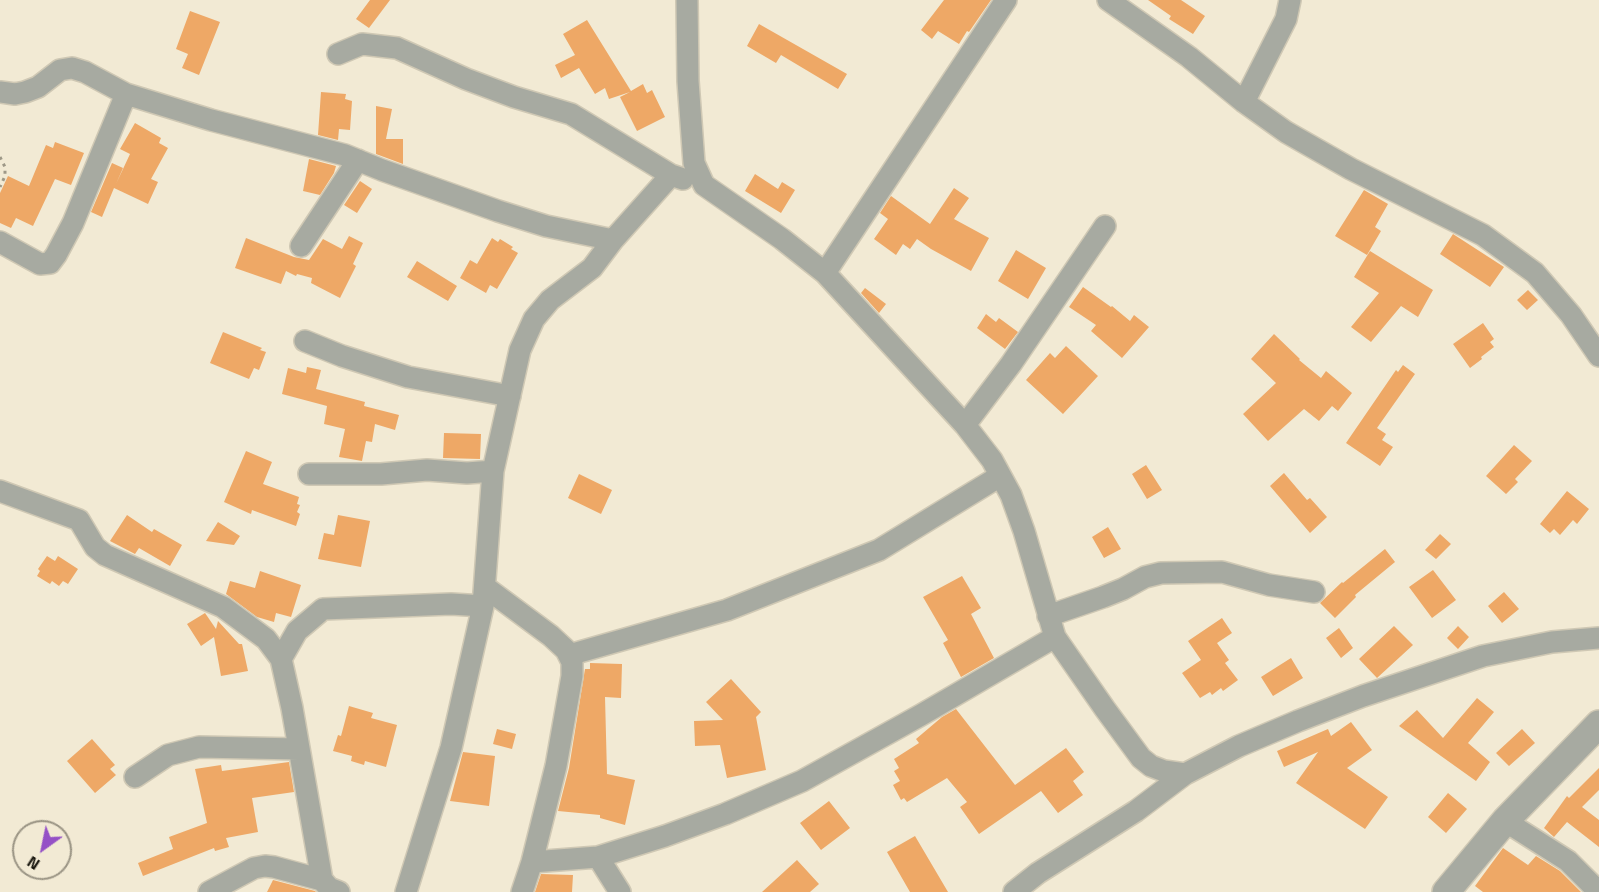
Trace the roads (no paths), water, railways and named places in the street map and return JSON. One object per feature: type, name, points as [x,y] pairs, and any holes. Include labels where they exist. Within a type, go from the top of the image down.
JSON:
[{"type":"street","points":[[687,0],[688,81],[694,163],[704,185]]},
{"type":"street","points":[[825,273],[1006,0]]},
{"type":"street","points":[[1108,0],[1189,57],[1244,102],[1286,132],[1351,169],[1483,235],[1535,273],[1571,315],[1599,356]]},
{"type":"street","points":[[1244,102],[1286,19],[1290,0]]},
{"type":"street","points":[[338,54],[362,44],[397,48],[466,79],[514,97],[571,114],[671,175],[704,185],[825,273],[965,425],[992,460],[1011,495],[1024,531],[1055,637],[1105,709],[1141,758],[1151,766],[1164,771],[1185,774]]},
{"type":"street","points":[[0,92],[15,94],[25,92],[38,87],[60,70],[72,68],[85,72],[126,94],[211,120],[334,152],[498,211],[546,225],[613,240]]},
{"type":"street","points":[[0,242],[40,264],[50,263],[73,223],[126,94]]},
{"type":"street","points":[[301,246],[358,160]]},
{"type":"street","points":[[406,892],[451,748],[484,596],[493,471],[520,350],[534,319],[550,300],[592,268],[613,240],[671,175]]},
{"type":"street","points":[[965,425],[1011,364],[1105,226]]},
{"type":"street","points":[[305,341],[408,377],[510,396]]},
{"type":"street","points":[[309,474],[381,474],[427,470],[467,473],[493,471]]},
{"type":"street","points":[[569,655],[727,610],[879,550],[1000,476]]},
{"type":"street","points":[[0,491],[79,520],[95,547],[105,555],[223,607],[266,639],[281,659],[331,886]]},
{"type":"street","points":[[1048,616],[1103,597],[1145,577],[1161,573],[1222,573],[1269,585],[1314,592]]},
{"type":"street","points":[[281,659],[297,631],[323,609],[451,604],[484,596],[551,636],[566,650],[572,662],[572,676],[556,766],[532,862],[522,892]]},
{"type":"street","points":[[532,862],[597,857],[725,814],[802,781],[1055,637]]},
{"type":"street","points":[[1014,892],[1038,873],[1136,811],[1185,774],[1298,721],[1363,696],[1484,656],[1552,642],[1599,638]]},
{"type":"street","points":[[1446,892],[1505,821],[1599,724]]},
{"type":"street","points":[[135,777],[168,755],[199,747],[299,749]]},
{"type":"street","points":[[1505,821],[1568,861],[1599,891]]},
{"type":"street","points":[[597,857],[620,892]]},
{"type":"street","points":[[210,892],[254,868],[265,866],[331,886]]}]
